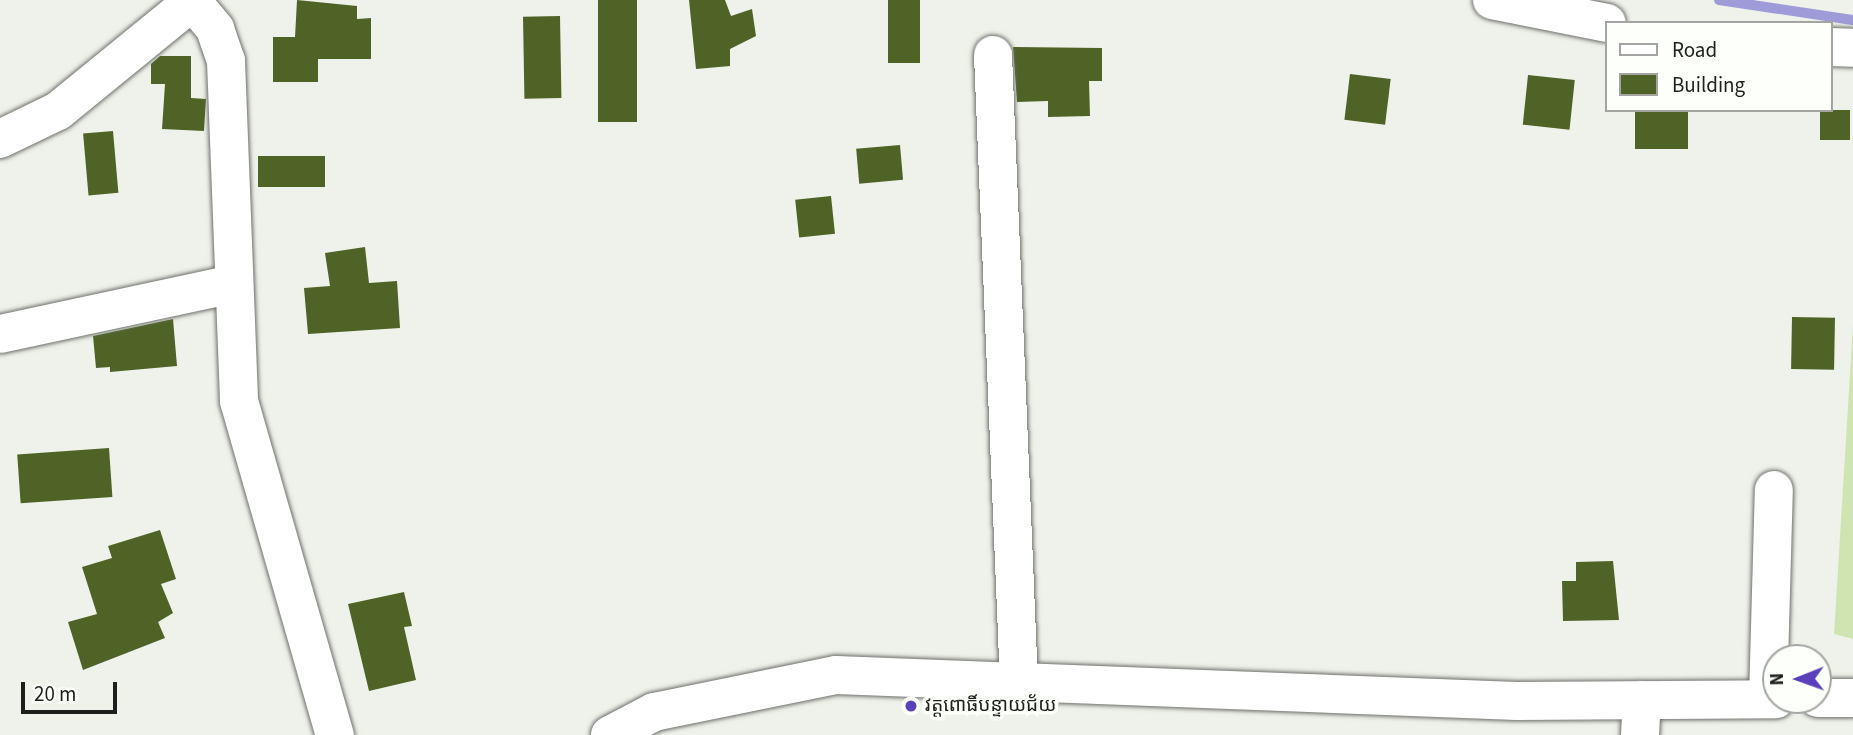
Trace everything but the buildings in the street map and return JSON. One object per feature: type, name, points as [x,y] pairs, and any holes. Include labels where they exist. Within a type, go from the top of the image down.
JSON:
[{"type":"street","points":[[0,139],[58,111],[192,0],[215,29],[226,61],[239,401],[335,735]]},
{"type":"street","points":[[1492,0],[1604,22]]},
{"type":"street","points":[[1832,47],[1853,48]]},
{"type":"street","points":[[993,55],[1019,684]]},
{"type":"street","points":[[0,334],[233,284]]},
{"type":"street","points":[[1773,644],[1774,491]]},
{"type":"street","points":[[610,735],[654,712],[836,675],[1517,701],[1641,718],[1762,700]]},
{"type":"street","points":[[1832,698],[1853,698]]},
{"type":"green space","points":[[1853,325],[1853,639],[1834,634]]},
{"type":"waterway","points":[[1719,0],[1853,20]]},
{"type":"place","name":"វត្តពោធិ៍បន្ទាយជ័យ","points":[[911,706]]}]
